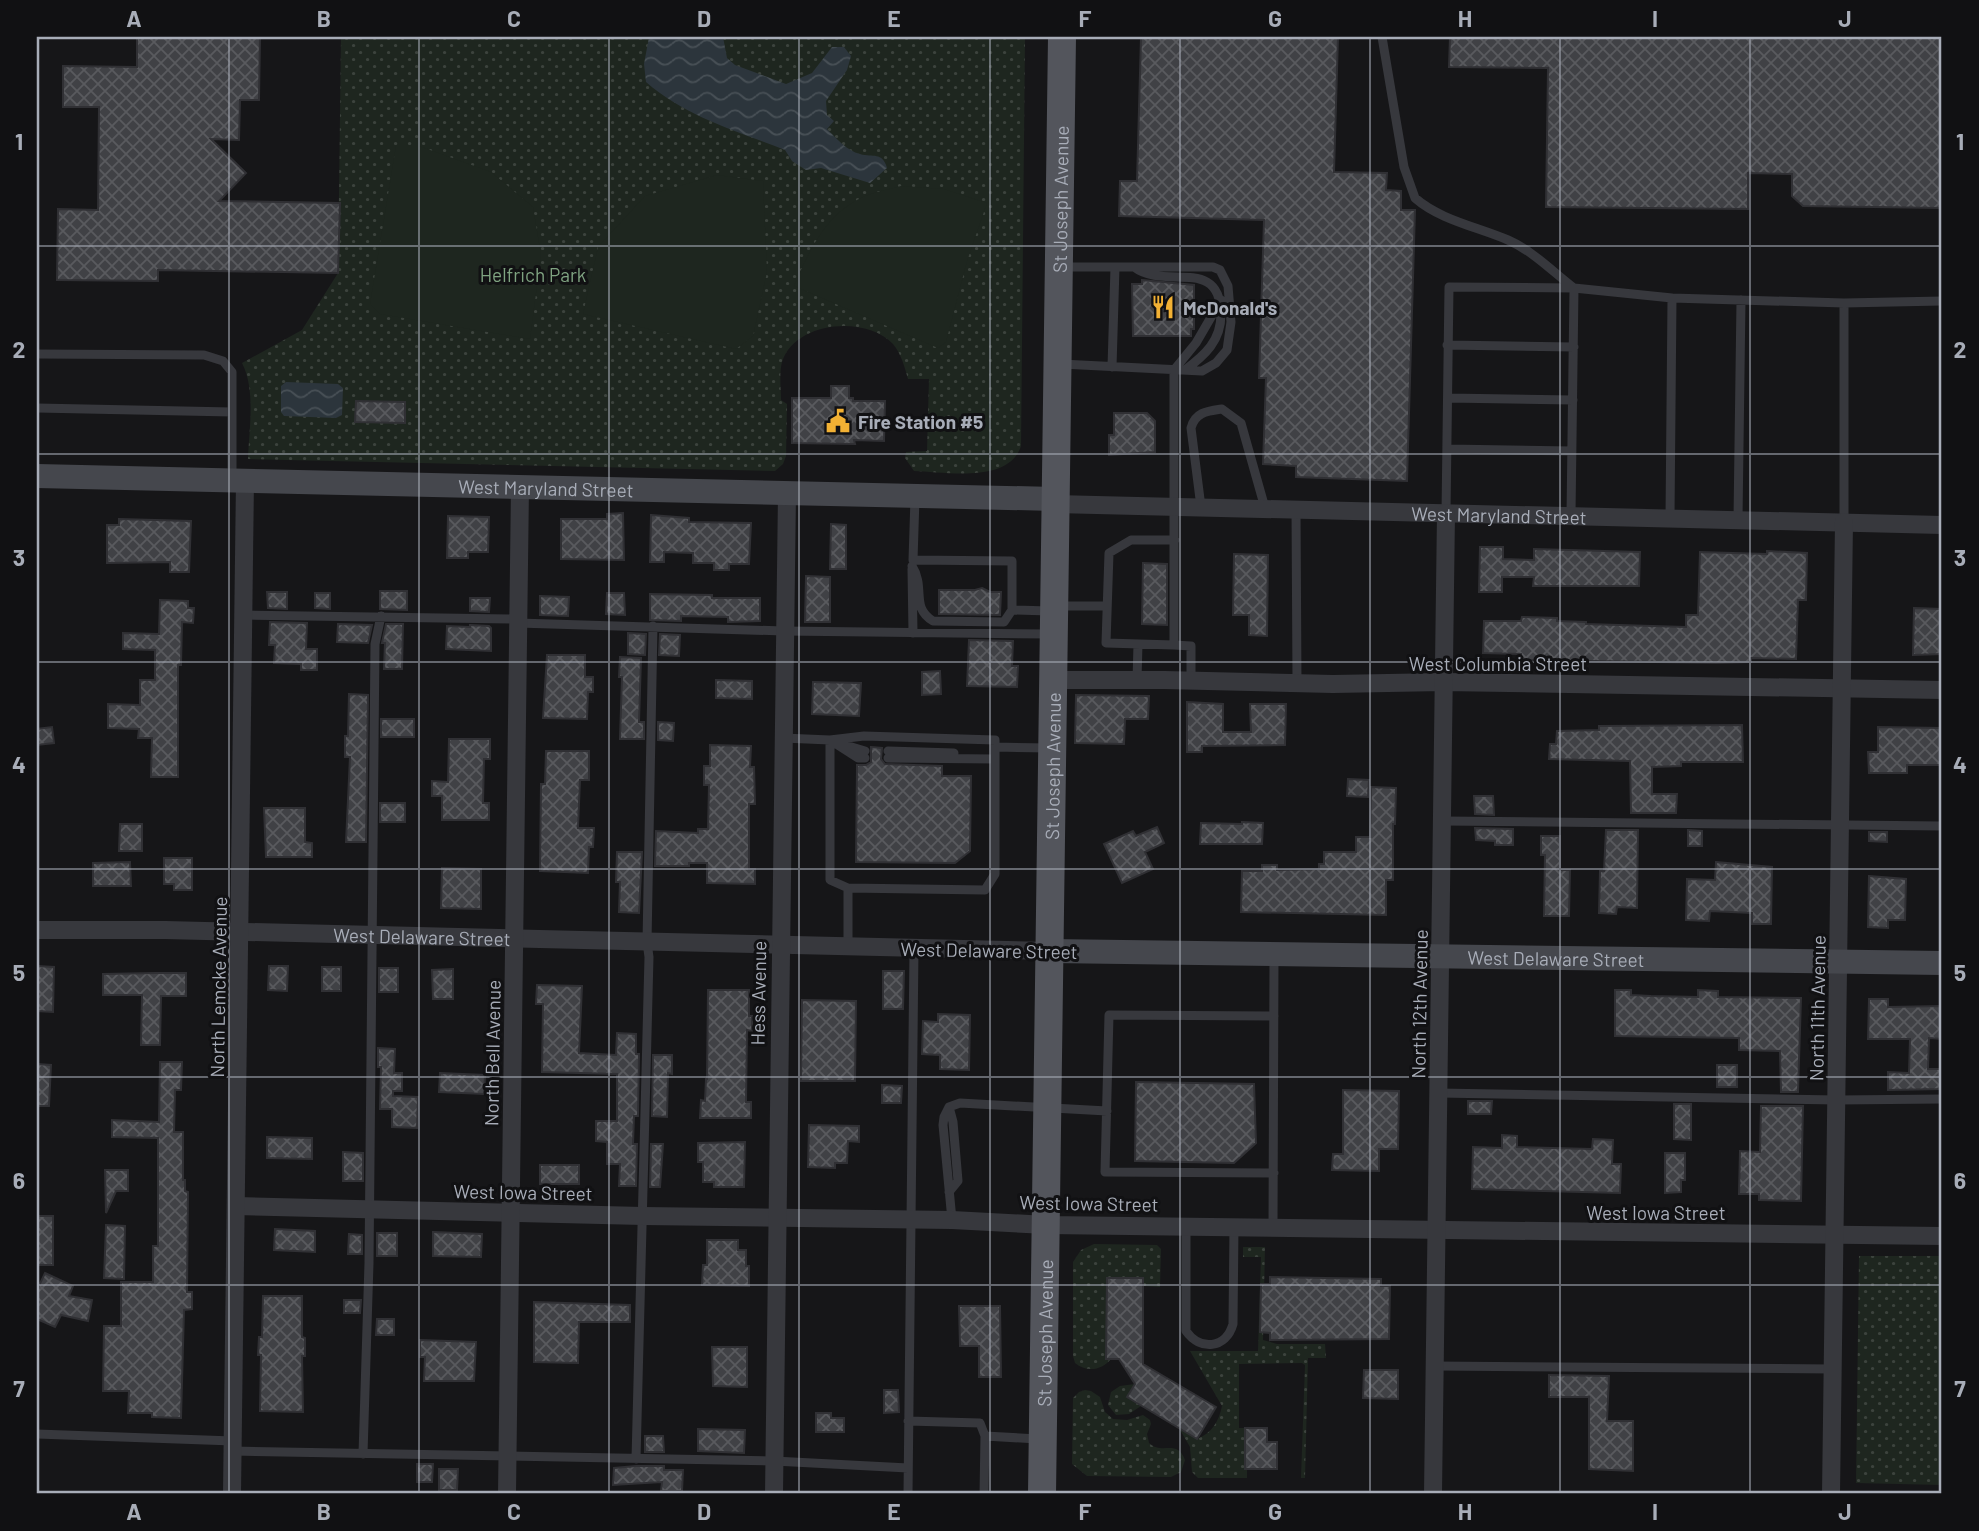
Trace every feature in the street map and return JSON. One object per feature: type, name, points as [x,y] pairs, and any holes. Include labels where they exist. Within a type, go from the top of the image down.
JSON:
[{"type":"main road","name":"St Joseph Avenue","points":[[1042,1494],[1062,37]]},
{"type":"street","name":"West Maryland Street","points":[[37,476],[915,496],[1201,507],[1942,525]]},
{"type":"street","name":"North Lemcke Avenue","points":[[232,1494],[243,615],[238,480]]},
{"type":"street","name":"North Bell Avenue","points":[[507,1494],[520,487]]},
{"type":"street","name":"Hess Avenue","points":[[774,1494],[787,493]]},
{"type":"street","name":"North 12th Avenue","points":[[1433,1494],[1446,513]]},
{"type":"street","name":"North 11th Avenue","points":[[1831,1494],[1844,522]]},
{"type":"street","name":"West Columbia Street","points":[[1052,680],[1443,682],[1942,690]]},
{"type":"street","name":"West Delaware Street","points":[[37,930],[240,932],[1274,955],[1942,963]]},
{"type":"street","name":"West Iowa Street","points":[[236,1206],[1047,1224],[1942,1236]]},
{"type":"lane","points":[[1382,37],[1402,155],[1409,188],[1415,198],[1448,216],[1526,249],[1573,288]]},
{"type":"lane","points":[[1057,364],[1202,371],[1216,363],[1227,350],[1231,322],[1228,286],[1220,270],[1213,267],[1058,267]]},
{"type":"lane","points":[[1112,367],[1115,267]]},
{"type":"lane","points":[[1134,267],[1150,276],[1204,279],[1213,284],[1221,300],[1221,324],[1216,341],[1202,358],[1185,370]]},
{"type":"lane","points":[[1446,513],[1449,287],[1573,288],[1672,298],[1844,303],[1942,301]]},
{"type":"lane","points":[[1571,515],[1573,288]]},
{"type":"lane","points":[[1670,517],[1672,298]]},
{"type":"lane","points":[[1174,645],[1174,370],[1196,343],[1221,300]]},
{"type":"lane","points":[[1738,519],[1741,300]]},
{"type":"lane","points":[[1844,303],[1844,522]]},
{"type":"lane","points":[[1447,345],[1573,347]]},
{"type":"lane","points":[[37,354],[204,355],[223,361],[232,372],[232,412],[238,480]]},
{"type":"lane","points":[[1448,398],[1573,400]]},
{"type":"lane","points":[[37,408],[232,412]]},
{"type":"lane","points":[[1201,507],[1191,428],[1193,420],[1205,411],[1222,409],[1241,423],[1265,508]]},
{"type":"lane","points":[[1448,449],[1572,452]]},
{"type":"lane","points":[[913,633],[915,496]]},
{"type":"lane","points":[[1296,509],[1297,683]]},
{"type":"lane","points":[[1175,540],[1131,540],[1109,553],[1106,643],[1191,646],[1191,681]]},
{"type":"lane","points":[[1012,561],[1012,610],[1004,622],[933,621],[925,616],[921,609],[919,576],[913,563],[1012,561]]},
{"type":"lane","points":[[243,615],[381,616],[913,633],[1054,617],[1107,606]]},
{"type":"lane","points":[[1012,610],[1054,617]]},
{"type":"lane","points":[[363,1454],[369,1209],[375,644],[381,616]]},
{"type":"lane","points":[[636,1459],[649,957],[647,942],[653,626]]},
{"type":"lane","points":[[1137,680],[1138,644]]},
{"type":"lane","points":[[783,738],[830,740],[864,736],[995,750]]},
{"type":"lane","points":[[830,740],[858,758],[865,754]]},
{"type":"lane","points":[[830,740],[830,880],[848,888],[985,890],[995,874],[995,750]]},
{"type":"lane","points":[[888,754],[1052,748]]},
{"type":"lane","points":[[1443,821],[1942,826]]},
{"type":"lane","points":[[848,888],[848,947]]},
{"type":"lane","points":[[908,1494],[914,948]]},
{"type":"lane","points":[[1273,1226],[1274,955]]},
{"type":"lane","points":[[1273,1173],[1105,1172],[1109,1016],[1274,1016]]},
{"type":"lane","points":[[1439,1093],[1836,1100],[1942,1099]]},
{"type":"lane","points":[[952,1220],[943,1125],[949,1107],[960,1103],[1107,1111]]},
{"type":"lane","points":[[1186,1225],[1186,1331],[1198,1341],[1208,1344],[1219,1343],[1227,1338],[1233,1324],[1234,1226]]},
{"type":"lane","points":[[1435,1366],[1832,1369]]},
{"type":"lane","points":[[908,1421],[980,1423],[985,1436],[984,1494]]},
{"type":"lane","points":[[37,1434],[363,1454],[774,1461],[908,1468]]},
{"type":"lane","points":[[985,1436],[1043,1439]]},
{"type":"green space","name":"Helfrich Park","points":[[341,37],[1025,37],[1021,446],[1014,458],[1004,466],[975,473],[914,471],[905,458],[906,452],[927,451],[929,379],[908,379],[893,344],[881,335],[849,326],[816,331],[789,348],[782,362],[780,376],[781,400],[787,404],[786,456],[783,464],[775,471],[248,459],[250,397],[242,363],[302,330],[338,273]]},
{"type":"green space","points":[[396,146],[419,146],[491,172],[533,207],[541,255],[530,339],[380,314],[370,304]]},
{"type":"green space","points":[[717,175],[763,181],[767,272],[753,336],[736,349],[583,314],[598,247],[645,196]]},
{"type":"green space","points":[[901,186],[944,189],[987,203],[967,261],[946,342],[938,348],[794,286],[812,248],[836,215],[864,197]]},
{"type":"green space","points":[[1094,1244],[1157,1245],[1161,1249],[1160,1287],[1143,1286],[1143,1278],[1107,1278],[1106,1358],[1111,1359],[1099,1368],[1089,1369],[1075,1363],[1073,1356],[1073,1262],[1081,1250]]},
{"type":"green space","points":[[1243,1247],[1265,1247],[1263,1340],[1277,1344],[1325,1344],[1326,1358],[1308,1358],[1305,1478],[1301,1478],[1305,1365],[1302,1363],[1239,1364],[1239,1428],[1245,1428],[1247,1478],[1198,1478],[1192,1472],[1190,1447],[1179,1428],[1197,1439],[1214,1426],[1222,1406],[1190,1351],[1258,1351],[1261,1257],[1243,1257]]},
{"type":"green space","points":[[1859,1256],[1942,1256],[1942,1485],[1856,1483]]},
{"type":"green space","points":[[1135,1384],[1141,1406],[1129,1414],[1116,1415],[1108,1405],[1111,1392],[1120,1386]]},
{"type":"green space","points":[[1085,1390],[1100,1397],[1105,1412],[1113,1419],[1127,1420],[1143,1415],[1150,1420],[1147,1434],[1149,1443],[1154,1447],[1178,1450],[1185,1460],[1181,1472],[1171,1477],[1087,1476],[1072,1464],[1073,1398]]},
{"type":"water","points":[[649,37],[723,37],[727,58],[735,65],[786,84],[812,73],[832,47],[844,47],[851,56],[847,70],[826,101],[827,115],[834,121],[827,129],[851,150],[880,157],[887,168],[870,183],[821,168],[806,170],[792,161],[785,150],[712,122],[678,105],[646,82],[644,64]]},
{"type":"water","points":[[286,382],[338,384],[343,388],[342,415],[336,418],[284,416],[281,412],[281,386]]},
{"type":"building","points":[[137,37],[260,37],[259,100],[240,100],[239,140],[211,139],[246,173],[219,201],[340,203],[338,273],[158,270],[158,281],[57,280],[58,209],[98,210],[99,107],[63,107],[63,66],[137,67]]},
{"type":"building","points":[[1141,37],[1338,37],[1334,172],[1387,173],[1386,190],[1401,191],[1401,210],[1415,210],[1407,481],[1296,477],[1296,466],[1263,464],[1266,378],[1259,378],[1264,220],[1119,216],[1120,181],[1137,181]]},
{"type":"building","points":[[1450,37],[1942,37],[1942,208],[1803,206],[1792,196],[1792,174],[1748,173],[1748,209],[1546,207],[1548,68],[1449,67]]},
{"type":"building","name":"McDonald's","points":[[1142,280],[1194,285],[1194,329],[1191,329],[1191,336],[1133,336],[1132,284],[1142,284]]},
{"type":"building","name":"Fire Station #5","points":[[831,386],[849,386],[849,398],[853,398],[853,401],[885,401],[884,441],[854,440],[855,444],[792,443],[792,398],[831,398]]},
{"type":"building","points":[[356,401],[405,402],[405,423],[355,422]]},
{"type":"building","points":[[1114,413],[1147,413],[1155,421],[1155,452],[1109,455],[1109,435],[1114,435]]},
{"type":"building","points":[[623,513],[624,560],[561,559],[561,519],[607,519],[607,514]]},
{"type":"building","points":[[651,515],[689,518],[689,522],[751,523],[749,564],[729,564],[729,570],[714,570],[714,563],[693,563],[693,553],[664,552],[664,562],[650,562]]},
{"type":"building","points":[[448,516],[489,517],[488,552],[468,552],[468,558],[447,558]]},
{"type":"building","points":[[119,519],[191,521],[189,572],[170,572],[170,562],[107,563],[107,525],[119,525]]},
{"type":"building","points":[[831,524],[846,525],[846,569],[830,569]]},
{"type":"building","points":[[1480,547],[1503,547],[1503,559],[1534,560],[1534,549],[1640,552],[1639,586],[1533,586],[1534,577],[1502,577],[1502,592],[1479,592]]},
{"type":"building","points":[[1767,551],[1807,553],[1806,600],[1798,600],[1796,659],[1751,658],[1751,662],[1716,663],[1521,660],[1521,654],[1483,653],[1484,621],[1521,621],[1522,617],[1557,618],[1557,621],[1586,624],[1686,627],[1686,615],[1698,615],[1700,552],[1767,554]]},
{"type":"building","points":[[1234,554],[1268,555],[1267,636],[1249,635],[1249,615],[1233,615]]},
{"type":"building","points":[[1143,563],[1167,564],[1167,625],[1142,624]]},
{"type":"building","points":[[806,576],[830,577],[830,622],[805,622]]},
{"type":"building","points":[[982,588],[990,592],[1001,592],[1000,615],[939,614],[939,590]]},
{"type":"building","points":[[380,591],[407,591],[407,610],[380,609]]},
{"type":"building","points":[[267,592],[287,592],[287,609],[268,608]]},
{"type":"building","points":[[315,593],[330,593],[330,609],[315,608]]},
{"type":"building","points":[[607,593],[624,593],[625,615],[606,614]]},
{"type":"building","points":[[650,594],[760,598],[760,621],[728,622],[728,617],[681,616],[681,621],[650,620]]},
{"type":"building","points":[[540,596],[569,597],[568,616],[540,615]]},
{"type":"building","points":[[470,598],[490,598],[489,612],[470,611]]},
{"type":"building","points":[[160,600],[188,601],[188,608],[194,608],[193,623],[182,622],[181,665],[178,665],[178,777],[151,777],[152,738],[138,738],[139,729],[108,728],[108,704],[140,705],[140,680],[155,680],[155,650],[123,649],[123,633],[159,634]]},
{"type":"building","points":[[1914,608],[1942,609],[1942,654],[1913,655]]},
{"type":"building","points":[[270,622],[307,623],[306,649],[317,649],[317,670],[301,670],[301,664],[274,663],[275,645],[269,645]]},
{"type":"building","points":[[338,624],[372,625],[368,643],[337,642]]},
{"type":"building","points":[[386,624],[403,624],[402,669],[384,669],[385,643],[382,643]]},
{"type":"building","points":[[447,626],[491,628],[491,651],[446,649]]},
{"type":"building","points":[[628,633],[646,634],[645,655],[628,654]]},
{"type":"building","points":[[660,634],[680,635],[679,656],[659,655]]},
{"type":"building","points":[[969,640],[1013,641],[1012,666],[1018,666],[1017,687],[967,686]]},
{"type":"building","points":[[547,655],[585,655],[585,677],[593,677],[593,692],[588,692],[587,719],[543,718]]},
{"type":"building","points":[[620,657],[641,658],[639,722],[644,722],[644,739],[620,739]]},
{"type":"building","points":[[940,671],[941,694],[922,695],[922,672]]},
{"type":"building","points":[[716,680],[752,681],[752,699],[716,698]]},
{"type":"building","points":[[813,682],[861,683],[859,716],[812,714]]},
{"type":"building","points":[[349,694],[368,695],[366,842],[346,842],[350,757],[345,757],[345,736],[348,736]]},
{"type":"building","points":[[1076,695],[1149,696],[1148,719],[1125,719],[1124,744],[1075,743]]},
{"type":"building","points":[[1187,702],[1223,704],[1223,732],[1251,732],[1250,704],[1286,704],[1285,745],[1202,746],[1202,752],[1187,752]]},
{"type":"building","points":[[381,719],[414,719],[414,737],[381,737]]},
{"type":"building","points":[[658,722],[674,723],[673,741],[658,740]]},
{"type":"building","points":[[1742,725],[1743,762],[1681,762],[1681,766],[1652,767],[1652,794],[1677,794],[1676,813],[1631,813],[1630,761],[1549,759],[1550,744],[1556,744],[1557,731],[1599,730],[1599,726]]},
{"type":"building","points":[[52,727],[54,743],[37,745],[37,729]]},
{"type":"building","points":[[1878,727],[1942,728],[1942,765],[1907,765],[1907,773],[1869,773],[1868,752],[1878,752]]},
{"type":"building","points":[[449,739],[490,739],[490,759],[484,759],[483,803],[489,803],[489,820],[442,820],[442,796],[432,796],[432,781],[448,782]]},
{"type":"building","points":[[710,745],[751,746],[750,767],[754,767],[755,804],[749,804],[749,869],[755,869],[755,884],[707,883],[707,863],[655,866],[656,831],[698,833],[698,829],[708,829],[709,785],[704,785],[704,766],[710,766]]},
{"type":"building","points":[[871,747],[882,748],[881,759],[885,764],[942,766],[942,776],[971,776],[970,851],[955,863],[856,862],[857,765],[871,762]]},
{"type":"building","points":[[546,751],[589,751],[589,780],[580,780],[578,828],[594,828],[593,847],[589,847],[588,873],[540,871],[541,784],[545,784]]},
{"type":"building","points":[[1348,779],[1369,780],[1368,797],[1347,796]]},
{"type":"building","points":[[1371,787],[1396,788],[1393,880],[1386,880],[1386,915],[1241,912],[1242,871],[1262,871],[1262,865],[1277,865],[1277,870],[1319,869],[1319,864],[1324,864],[1324,852],[1356,852],[1356,837],[1370,837]]},
{"type":"building","points":[[1474,796],[1493,796],[1494,815],[1475,814]]},
{"type":"building","points":[[380,803],[405,803],[405,822],[380,822]]},
{"type":"building","points":[[264,808],[305,808],[305,842],[312,843],[312,857],[266,857]]},
{"type":"building","points":[[1201,823],[1263,823],[1262,844],[1200,844]]},
{"type":"building","points":[[120,824],[142,824],[142,851],[119,851]]},
{"type":"building","points":[[1157,827],[1164,843],[1145,852],[1153,869],[1122,883],[1104,844],[1133,831],[1136,836]]},
{"type":"building","points":[[1475,828],[1513,829],[1513,845],[1495,845],[1495,841],[1476,840]]},
{"type":"building","points":[[1606,830],[1638,830],[1637,908],[1617,907],[1616,914],[1599,913],[1600,871],[1604,871]]},
{"type":"building","points":[[1688,830],[1702,831],[1702,846],[1688,846]]},
{"type":"building","points":[[1869,832],[1887,832],[1887,842],[1869,841]]},
{"type":"building","points":[[1541,836],[1560,836],[1560,870],[1570,870],[1569,916],[1544,916],[1545,855],[1541,855]]},
{"type":"building","points":[[617,852],[642,852],[639,913],[619,912]]},
{"type":"building","points":[[164,858],[192,858],[192,890],[174,890],[174,884],[164,884]]},
{"type":"building","points":[[130,862],[131,886],[93,886],[93,863]]},
{"type":"building","points":[[1716,862],[1772,867],[1771,924],[1752,924],[1752,913],[1710,911],[1709,921],[1686,920],[1687,879],[1715,880]]},
{"type":"building","points":[[442,868],[481,869],[481,909],[441,908]]},
{"type":"building","points":[[1869,876],[1906,879],[1905,920],[1888,920],[1888,928],[1868,927]]},
{"type":"building","points":[[37,966],[54,967],[53,1012],[37,1011]]},
{"type":"building","points":[[269,966],[288,966],[287,991],[268,990]]},
{"type":"building","points":[[322,967],[341,967],[341,991],[322,991]]},
{"type":"building","points":[[379,968],[398,968],[398,992],[379,992]]},
{"type":"building","points":[[453,969],[453,999],[433,999],[432,970]]},
{"type":"building","points":[[883,971],[904,971],[903,1009],[883,1009]]},
{"type":"building","points":[[186,973],[186,996],[161,996],[160,1045],[141,1045],[142,995],[103,995],[103,974]]},
{"type":"building","points":[[537,985],[582,986],[579,1053],[616,1055],[617,1033],[636,1034],[636,1054],[639,1054],[638,1116],[634,1116],[633,1144],[637,1144],[636,1186],[619,1186],[620,1164],[607,1164],[607,1142],[596,1141],[596,1121],[617,1121],[617,1074],[542,1072],[543,1004],[536,1004]]},
{"type":"building","points":[[708,990],[749,990],[752,1031],[747,1030],[746,1102],[751,1102],[751,1118],[700,1118],[701,1100],[705,1101],[707,1079]]},
{"type":"building","points":[[1615,990],[1631,990],[1631,995],[1651,996],[1698,997],[1698,990],[1718,991],[1718,997],[1801,998],[1798,1092],[1781,1092],[1780,1051],[1739,1050],[1739,1038],[1615,1036]]},
{"type":"building","points":[[1869,999],[1888,999],[1888,1007],[1942,1006],[1942,1039],[1929,1038],[1928,1069],[1942,1069],[1942,1089],[1888,1090],[1888,1072],[1909,1073],[1910,1039],[1868,1039]]},
{"type":"building","points":[[802,1000],[856,1001],[855,1081],[801,1081]]},
{"type":"building","points":[[938,1014],[970,1015],[969,1070],[940,1069],[940,1055],[922,1054],[923,1021],[938,1022]]},
{"type":"building","points":[[378,1048],[395,1049],[394,1073],[402,1073],[402,1091],[393,1091],[393,1096],[418,1097],[417,1128],[392,1127],[392,1109],[380,1109],[381,1067],[378,1067]]},
{"type":"building","points":[[653,1055],[672,1055],[672,1074],[668,1073],[667,1117],[652,1116]]},
{"type":"building","points":[[160,1062],[182,1062],[181,1090],[175,1090],[174,1132],[183,1132],[183,1180],[185,1191],[188,1192],[187,1292],[192,1292],[192,1309],[184,1310],[181,1418],[152,1417],[152,1413],[128,1413],[129,1391],[103,1391],[104,1326],[121,1326],[121,1282],[153,1282],[153,1246],[158,1246],[158,1138],[112,1137],[112,1120],[159,1122]]},
{"type":"building","points":[[37,1064],[51,1065],[49,1106],[37,1106]]},
{"type":"building","points":[[1717,1065],[1737,1065],[1737,1087],[1717,1087]]},
{"type":"building","points":[[440,1073],[485,1075],[484,1094],[439,1092]]},
{"type":"building","points":[[1136,1082],[1254,1084],[1256,1143],[1234,1163],[1135,1161]]},
{"type":"building","points":[[882,1085],[902,1086],[901,1103],[882,1103]]},
{"type":"building","points":[[1343,1090],[1399,1091],[1398,1149],[1379,1149],[1379,1171],[1332,1170],[1333,1154],[1343,1154]]},
{"type":"building","points":[[1468,1101],[1492,1101],[1491,1114],[1468,1114]]},
{"type":"building","points":[[1674,1104],[1691,1104],[1691,1140],[1674,1139]]},
{"type":"building","points":[[1761,1106],[1803,1106],[1801,1201],[1759,1200],[1759,1194],[1739,1194],[1740,1151],[1760,1152]]},
{"type":"building","points":[[809,1125],[859,1126],[859,1142],[848,1141],[847,1163],[835,1163],[835,1168],[808,1167]]},
{"type":"building","points":[[1502,1135],[1517,1136],[1517,1147],[1592,1149],[1593,1139],[1613,1140],[1612,1164],[1621,1164],[1620,1193],[1472,1189],[1473,1147],[1502,1148]]},
{"type":"building","points":[[267,1137],[312,1138],[312,1159],[267,1158]]},
{"type":"building","points":[[745,1142],[744,1187],[714,1187],[714,1182],[703,1182],[703,1162],[698,1162],[698,1143]]},
{"type":"building","points":[[651,1144],[663,1144],[660,1187],[650,1187]]},
{"type":"building","points":[[343,1152],[363,1153],[363,1181],[343,1181]]},
{"type":"building","points":[[1665,1153],[1685,1153],[1685,1180],[1681,1180],[1681,1192],[1665,1193]]},
{"type":"building","points":[[540,1165],[579,1165],[579,1184],[540,1184]]},
{"type":"building","points":[[105,1170],[128,1170],[128,1191],[116,1191],[106,1213]]},
{"type":"building","points":[[37,1216],[53,1216],[53,1265],[37,1265]]},
{"type":"building","points":[[106,1225],[125,1226],[124,1279],[104,1278]]},
{"type":"building","points":[[275,1229],[315,1231],[315,1252],[274,1250]]},
{"type":"building","points":[[433,1232],[482,1234],[481,1257],[433,1256]]},
{"type":"building","points":[[377,1233],[397,1233],[397,1256],[377,1256]]},
{"type":"building","points":[[349,1234],[362,1235],[362,1254],[348,1254]]},
{"type":"building","points":[[707,1240],[738,1240],[738,1250],[746,1250],[749,1286],[702,1285],[703,1265],[707,1265]]},
{"type":"building","points":[[45,1273],[73,1286],[69,1296],[92,1300],[88,1321],[61,1315],[55,1327],[37,1319],[37,1290]]},
{"type":"building","points":[[1270,1277],[1381,1279],[1381,1286],[1390,1286],[1389,1339],[1270,1340],[1270,1333],[1260,1332],[1261,1284],[1270,1284]]},
{"type":"building","points":[[1107,1278],[1143,1278],[1143,1364],[1216,1407],[1197,1439],[1127,1397],[1135,1384],[1119,1359],[1106,1359]]},
{"type":"building","points":[[263,1296],[302,1296],[302,1337],[305,1338],[305,1356],[302,1356],[303,1412],[260,1411],[261,1355],[258,1355],[259,1337],[262,1337]]},
{"type":"building","points":[[344,1300],[361,1300],[360,1313],[344,1313]]},
{"type":"building","points":[[534,1302],[630,1305],[630,1322],[579,1322],[578,1363],[534,1362]]},
{"type":"building","points":[[959,1306],[1000,1306],[1001,1377],[979,1377],[979,1346],[960,1346]]},
{"type":"building","points":[[377,1319],[394,1319],[394,1335],[376,1335]]},
{"type":"building","points":[[420,1340],[476,1342],[474,1381],[424,1381],[425,1357],[420,1357]]},
{"type":"building","points":[[712,1347],[747,1347],[747,1387],[713,1386]]},
{"type":"building","points":[[1364,1370],[1398,1370],[1398,1399],[1363,1398]]},
{"type":"building","points":[[1549,1375],[1609,1376],[1607,1421],[1633,1421],[1633,1471],[1589,1469],[1589,1397],[1549,1397]]},
{"type":"building","points":[[884,1390],[898,1390],[899,1412],[884,1413]]},
{"type":"building","points":[[816,1413],[831,1413],[831,1418],[844,1418],[844,1432],[816,1432]]},
{"type":"building","points":[[1245,1428],[1267,1428],[1267,1442],[1277,1442],[1277,1469],[1245,1469]]},
{"type":"building","points":[[698,1429],[745,1430],[744,1453],[698,1451]]},
{"type":"building","points":[[645,1436],[663,1436],[664,1452],[645,1452]]},
{"type":"building","points":[[417,1464],[433,1464],[432,1482],[417,1482]]},
{"type":"building","points":[[664,1466],[664,1470],[683,1470],[682,1491],[661,1491],[662,1482],[613,1485],[614,1468]]},
{"type":"building","points":[[439,1469],[458,1469],[457,1490],[439,1490]]},
{"type":"place","name":"McDonald's","points":[[1163,307]]},
{"type":"place","name":"Fire Station #5","points":[[838,421]]}]
